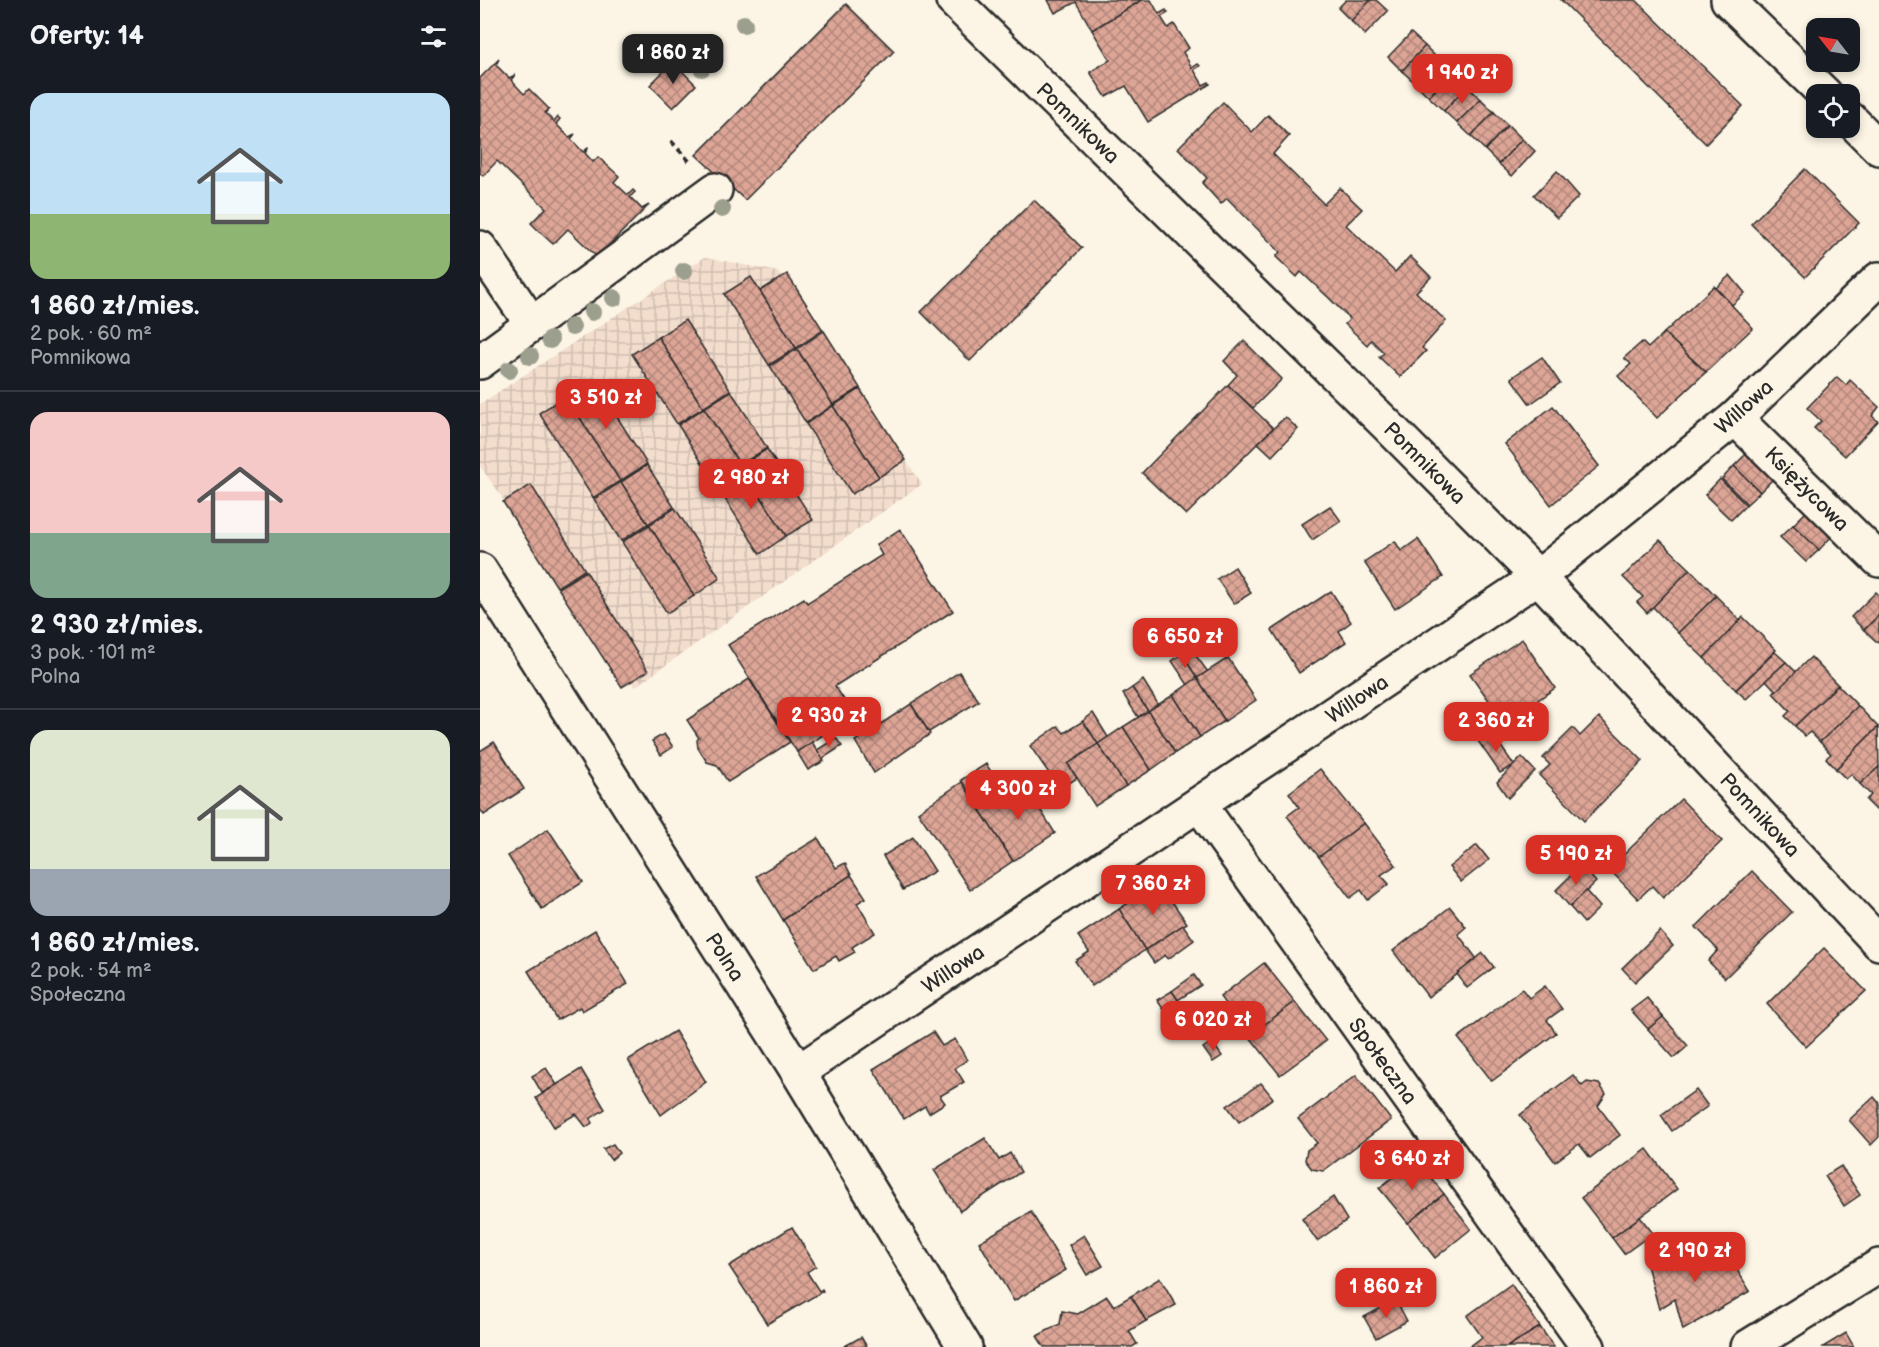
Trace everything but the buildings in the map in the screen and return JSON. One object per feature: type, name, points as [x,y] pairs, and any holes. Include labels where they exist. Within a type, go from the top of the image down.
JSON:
[{"type":"street","name":"Pomnikowa","points":[[953,0],[1387,425],[1538,577],[1879,943]]},
{"type":"street","points":[[1728,0],[1815,84]]},
{"type":"street","points":[[1860,128],[1879,148]]},
{"type":"street","points":[[480,362],[715,189]]},
{"type":"street","points":[[480,248],[532,324]]},
{"type":"street","name":"Willowa","points":[[798,1072],[1538,577],[1735,418],[1879,279]]},
{"type":"street","name":"Księżycowa","points":[[1735,418],[1879,560]]},
{"type":"street","name":"Polna","points":[[480,570],[798,1072],[965,1347]]},
{"type":"street","name":"Społeczna","points":[[1199,804],[1588,1347]]},
{"type":"street","points":[[1748,1347],[1879,1266]]},
{"type":"shaded area","points":[[705,257],[778,272],[922,484],[635,687],[480,466],[480,404]]}]
